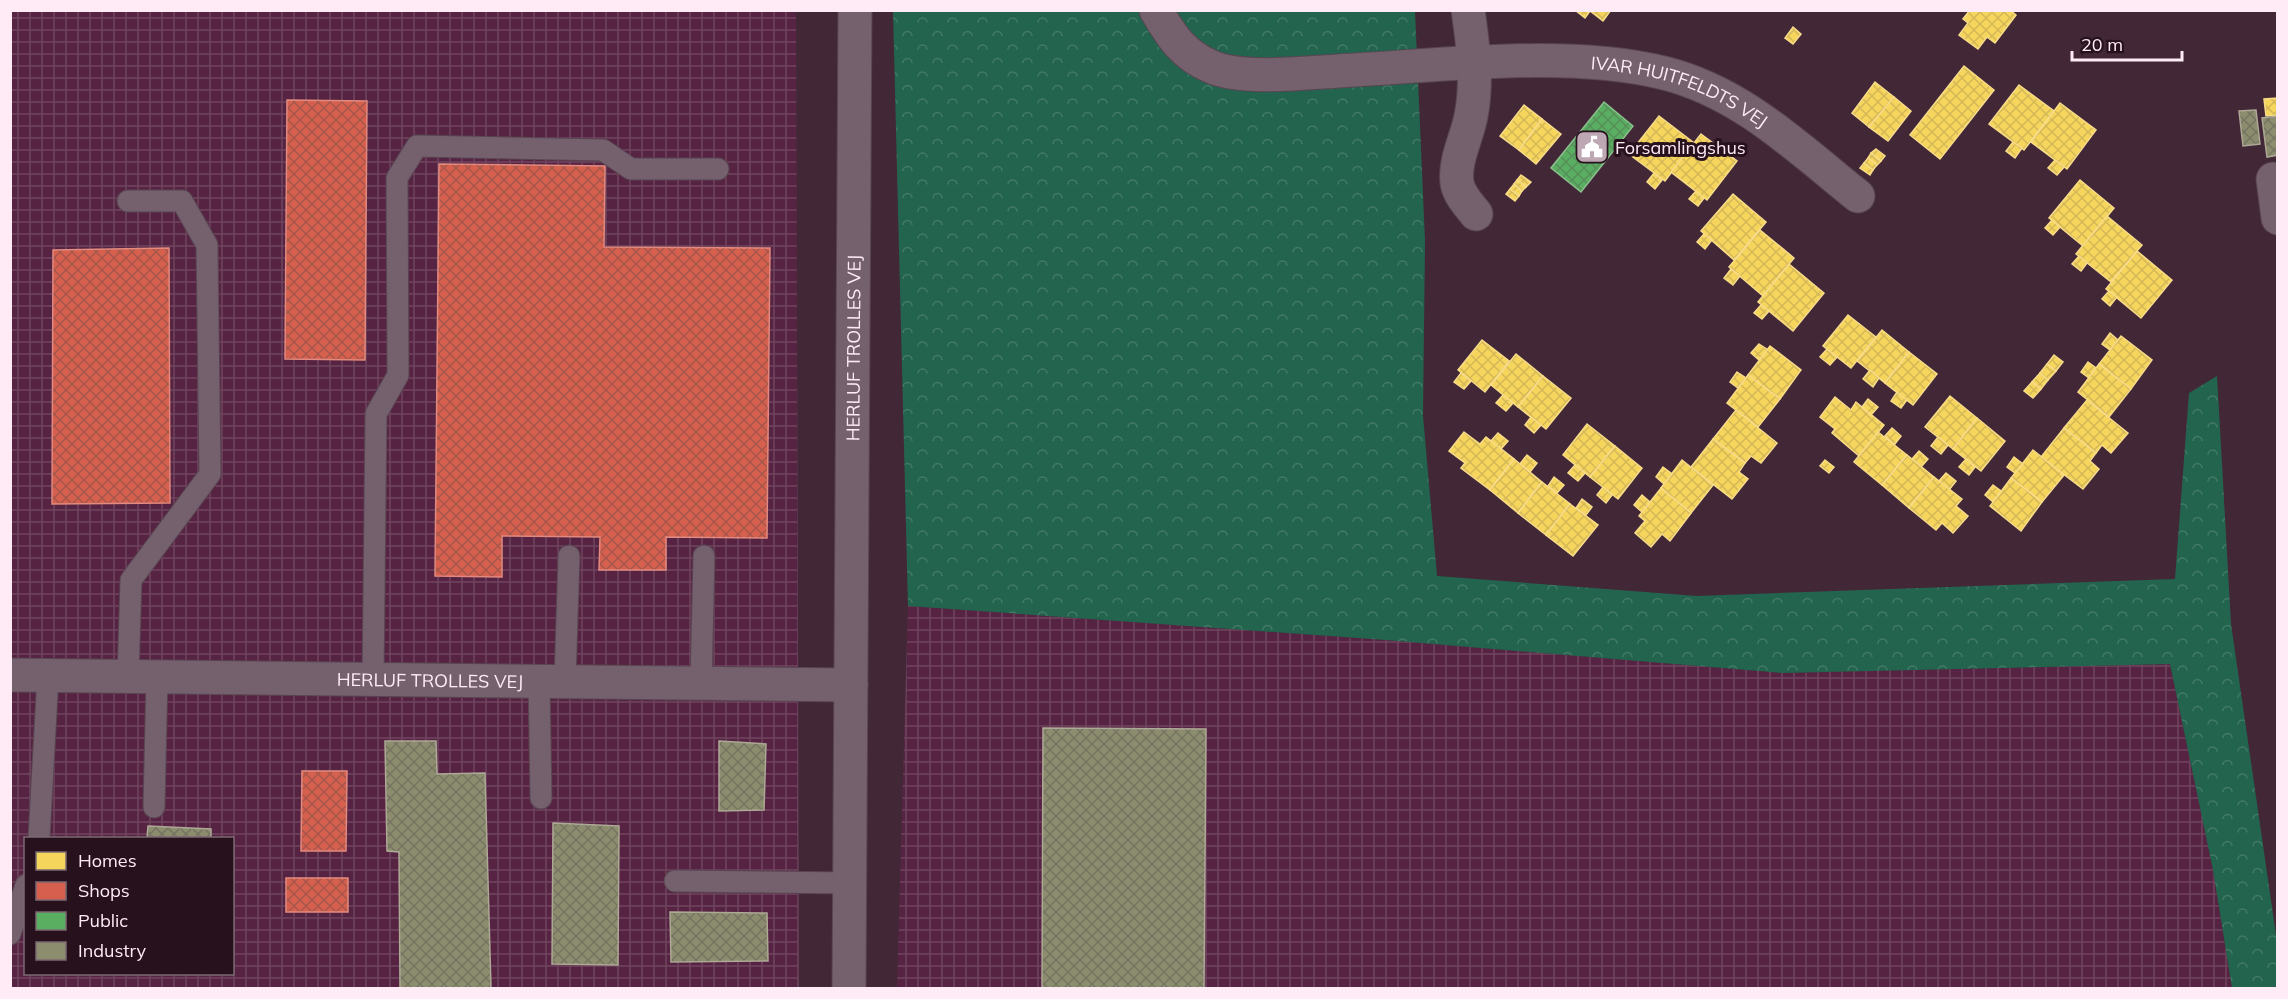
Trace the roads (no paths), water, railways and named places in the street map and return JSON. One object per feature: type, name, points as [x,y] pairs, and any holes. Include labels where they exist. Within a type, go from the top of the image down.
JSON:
[{"type":"street","name":"HERLUF TROLLES VEJ","points":[[849,988],[855,10]]},
{"type":"street","name":"IVAR HUITFELDTS VEJ","points":[[1156,10],[1175,43],[1213,67],[1262,75],[1475,63],[1585,62],[1664,73],[1710,88],[1758,116],[1858,196]]},
{"type":"street","points":[[1468,10],[1475,63],[1471,115],[1459,159],[1457,183],[1463,198],[1476,214]]},
{"type":"street","points":[[2273,180],[2277,218]]},
{"type":"street","name":"HERLUF TROLLES VEJ","points":[[10,675],[851,685]]},
{"type":"lane","points":[[373,679],[376,414],[398,375],[397,178],[417,146],[603,150],[631,170],[718,169]]},
{"type":"lane","points":[[128,201],[182,201],[207,244],[210,474],[131,580],[154,807]]},
{"type":"lane","points":[[541,798],[552,681],[569,556]]},
{"type":"lane","points":[[701,683],[704,556]]},
{"type":"lane","points":[[39,837],[48,676]]},
{"type":"lane","points":[[675,881],[850,883]]},
{"type":"lane","points":[[10,934],[24,891]]},
{"type":"place","name":"Forsamlingshus","points":[[1592,147]]}]
